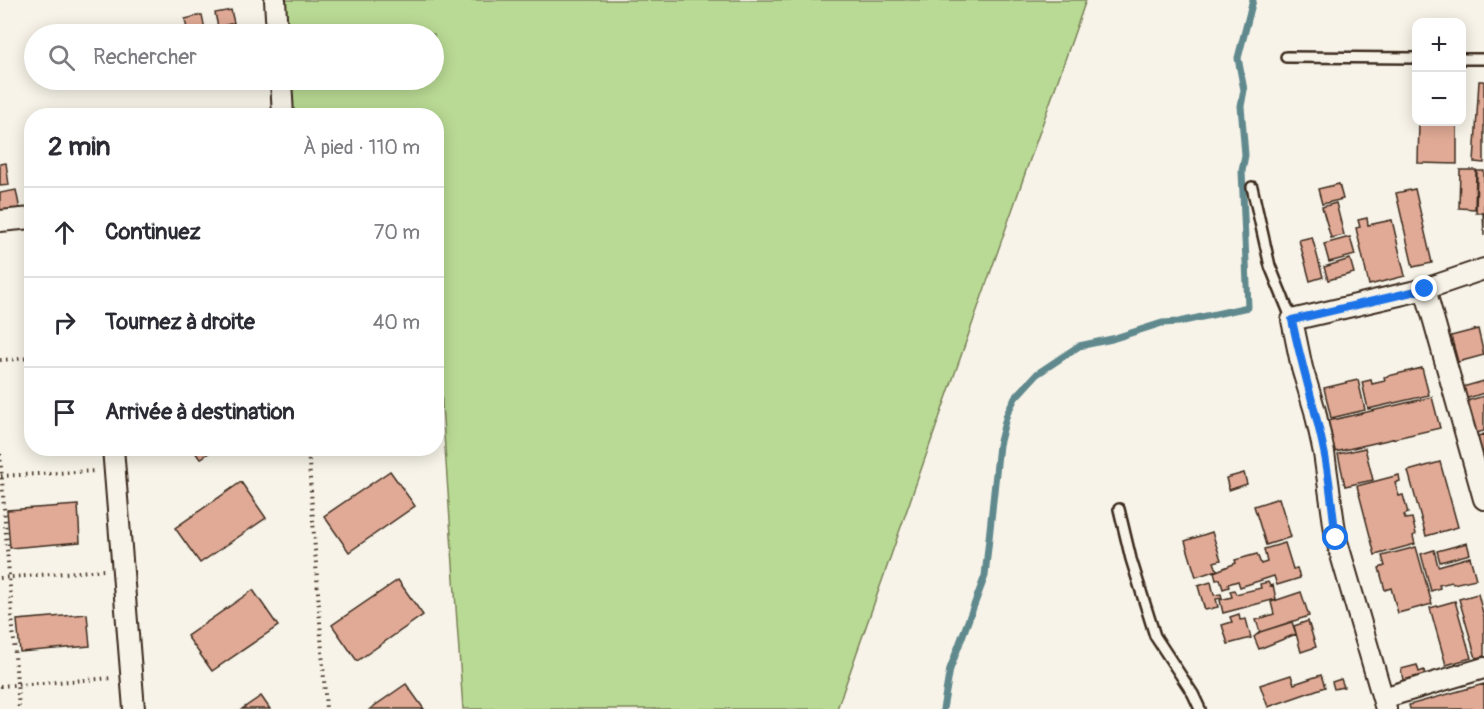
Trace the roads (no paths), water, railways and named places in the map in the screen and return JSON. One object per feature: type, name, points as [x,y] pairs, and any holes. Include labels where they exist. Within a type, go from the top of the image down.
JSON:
[{"type":"street","points":[[275,0],[277,24]]},
{"type":"street","points":[[282,90],[283,108]]},
{"type":"street","points":[[0,221],[24,219]]},
{"type":"street","points":[[1484,269],[1425,289],[1292,320],[1324,453],[1336,538],[1385,704],[1484,668]]},
{"type":"street","points":[[1425,289],[1484,498]]},
{"type":"street","points":[[114,456],[134,709]]},
{"type":"lane","points":[[1287,57],[1412,58]]},
{"type":"lane","points":[[1466,59],[1484,59]]},
{"type":"lane","points":[[1252,187],[1270,266],[1292,320]]},
{"type":"lane","points":[[1119,509],[1131,559],[1155,636],[1193,694],[1200,709]]},
{"type":"waterway","points":[[943,709],[950,669],[985,576],[999,445],[1007,414],[1015,398],[1037,374],[1079,346],[1112,339],[1162,323],[1179,322],[1248,307],[1242,171],[1245,155],[1241,106],[1244,90],[1238,58],[1253,0]]}]
